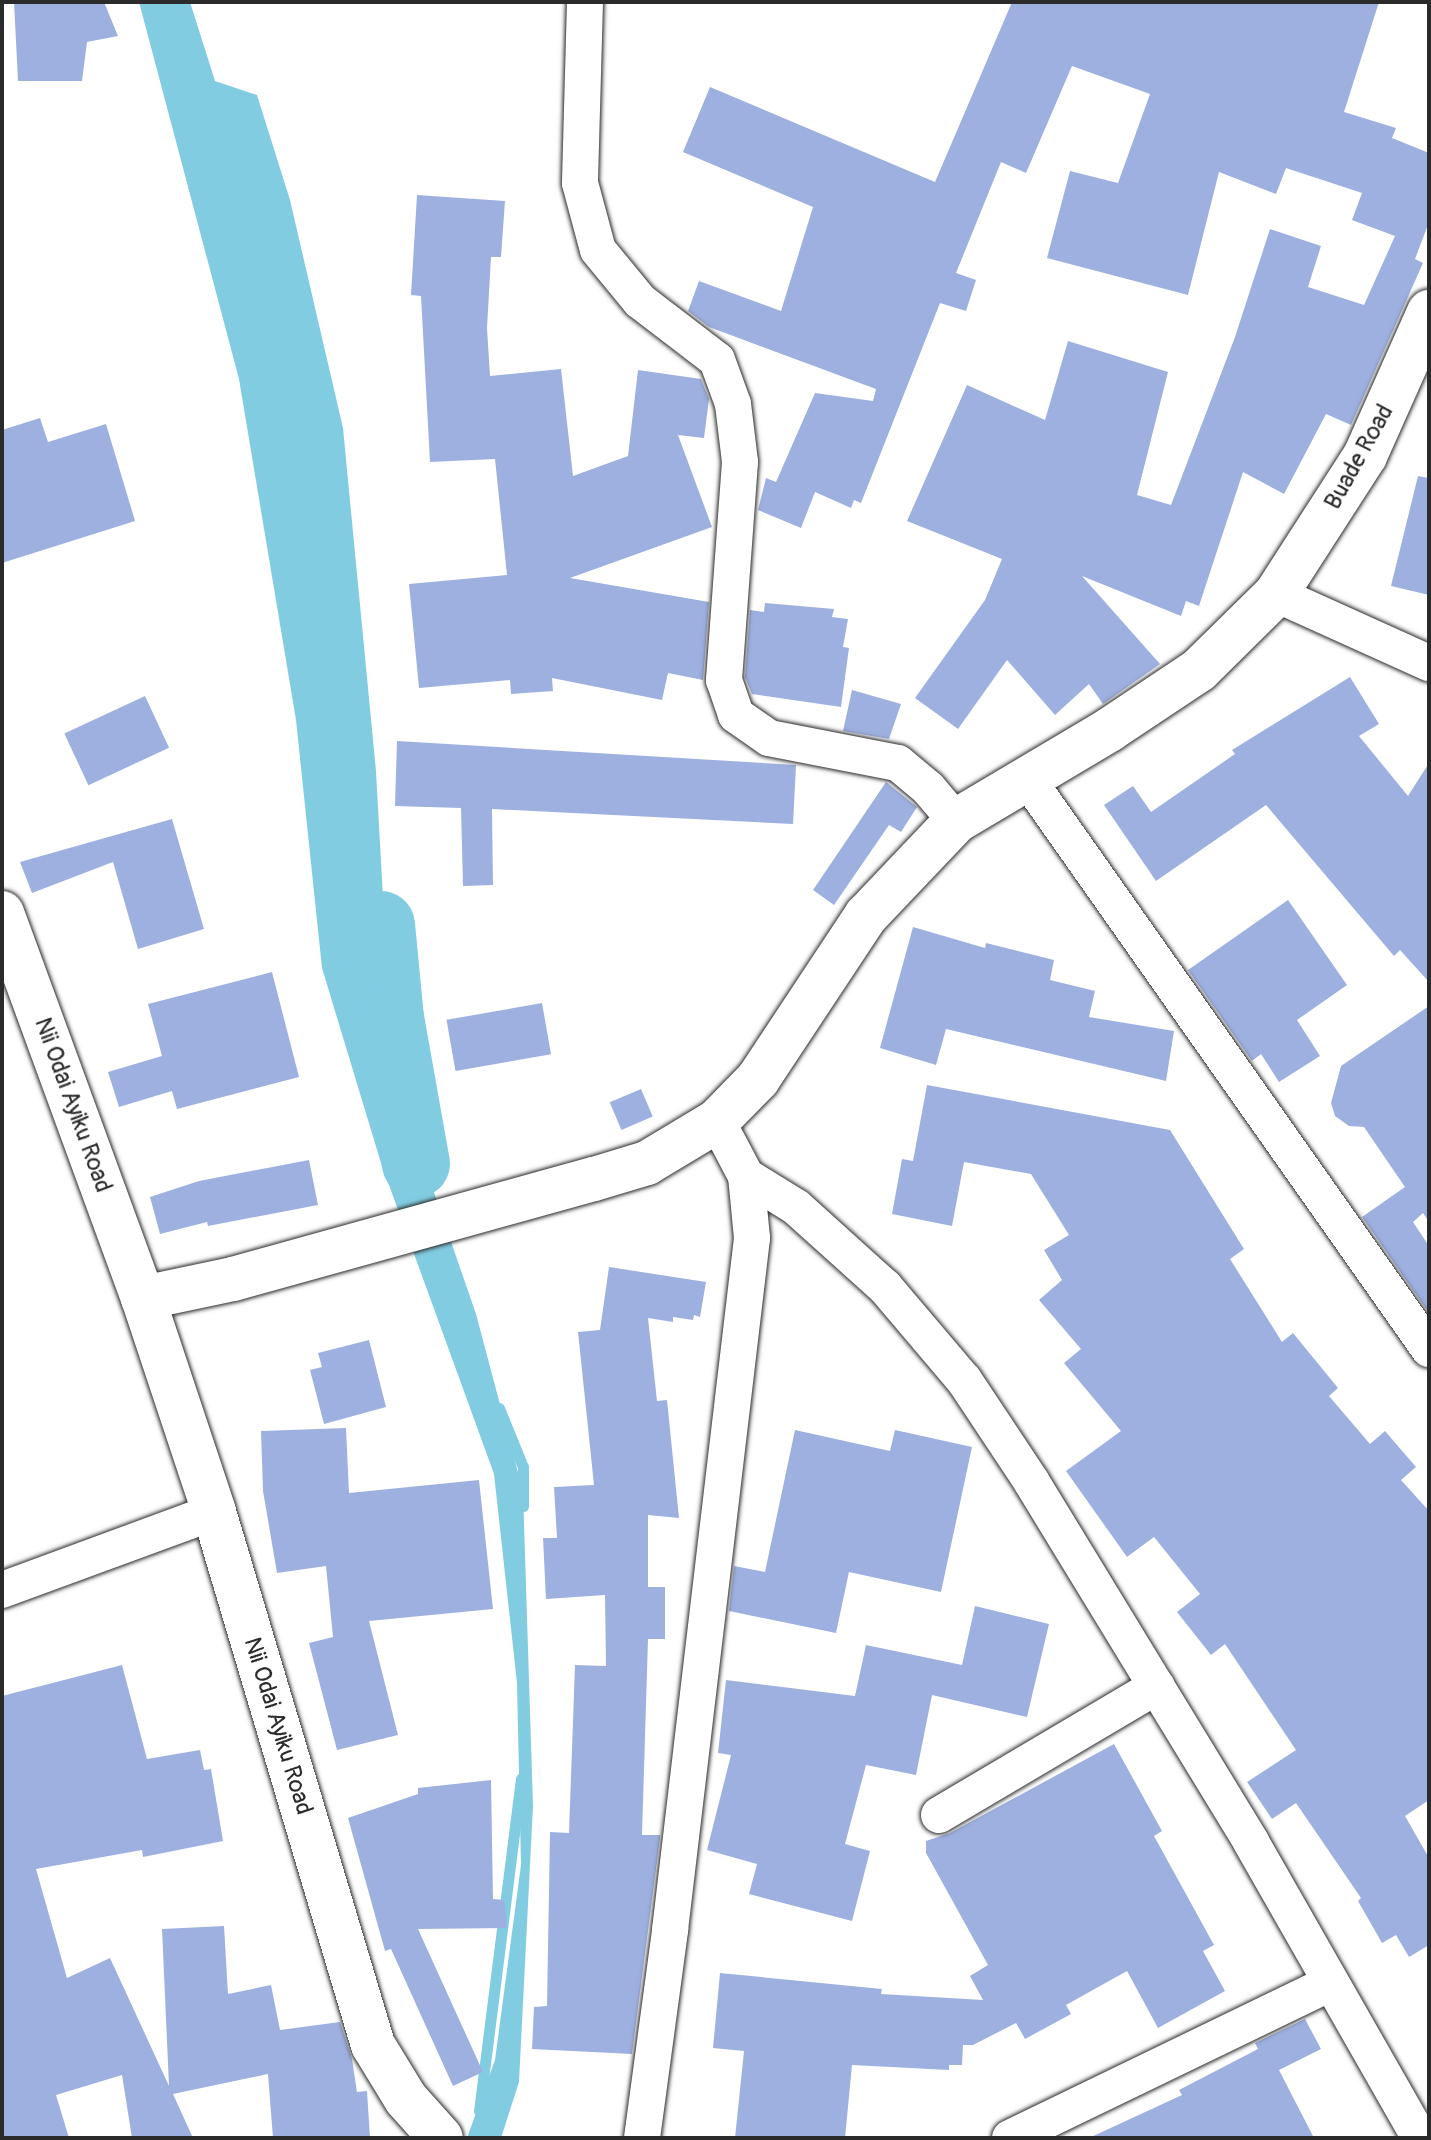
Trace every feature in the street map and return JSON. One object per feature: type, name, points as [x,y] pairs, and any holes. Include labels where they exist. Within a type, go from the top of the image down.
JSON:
[{"type":"street","points":[[585,2],[580,183],[598,250],[640,301],[717,360],[733,404],[740,462],[724,680],[736,715],[769,738],[898,763],[928,788],[956,821]]},
{"type":"street","name":"Buade Road","points":[[717,1121],[758,1079],[866,916],[956,821],[1109,730],[1199,670],[1276,594],[1365,456],[1429,312]]},
{"type":"street","points":[[1276,594],[1429,663]]},
{"type":"street","points":[[1026,777],[1429,1349]]},
{"type":"street","name":"Nii Odai Ayiku Road","points":[[2,913],[143,1298],[214,1512],[373,2045],[406,2099],[441,2138]]},
{"type":"street","points":[[143,1298],[233,1279],[647,1163],[717,1121],[746,1176],[752,1238],[672,1914],[642,2138]]},
{"type":"street","points":[[746,1176],[796,1207],[885,1287],[964,1380],[1031,1481],[1157,1686],[1420,2138]]},
{"type":"street","points":[[2,1590],[214,1512]]},
{"type":"street","points":[[939,1815],[1157,1686]]},
{"type":"street","points":[[1010,2138],[1331,1983]]},
{"type":"water","points":[[139,2],[190,2],[215,81],[257,95],[290,200],[343,428],[376,771],[391,1042],[428,1175],[476,1314],[523,1491],[533,1806],[519,2082],[501,2138],[467,2138],[495,2060],[521,1865],[517,1683],[494,1474],[381,1163],[322,968],[296,720],[239,379]]},
{"type":"building","points":[[14,2],[104,2],[118,36],[87,42],[82,81],[18,81]]},
{"type":"building","points":[[1012,2],[1379,2],[1344,112],[1396,128],[1392,138],[1429,153],[1429,222],[1415,259],[1423,263],[1351,425],[1326,414],[1284,494],[1243,472],[1199,606],[1186,601],[1181,616],[1082,576],[1160,664],[1103,704],[1089,684],[1055,715],[1007,660],[958,729],[915,698],[985,600],[1002,559],[907,521],[967,385],[1045,420],[1068,341],[1168,372],[1137,495],[1171,505],[1235,337],[1270,229],[1321,246],[1308,287],[1364,305],[1395,236],[1352,220],[1362,193],[1286,168],[1276,194],[1219,172],[1188,295],[1047,258],[1070,171],[1118,183],[1150,94],[1072,66],[1026,173],[1001,162],[956,273],[976,280],[966,311],[940,303],[861,503],[854,500],[851,508],[815,492],[801,528],[758,510],[766,478],[776,482],[815,393],[873,401],[876,389],[709,327],[688,311],[699,281],[781,311],[813,207],[683,152],[710,87],[935,182]]},
{"type":"building","points":[[417,195],[505,201],[501,257],[491,257],[487,328],[490,376],[561,369],[573,476],[628,456],[638,370],[701,379],[709,399],[704,438],[678,435],[712,527],[570,578],[709,602],[703,680],[668,673],[662,700],[552,678],[553,691],[511,694],[510,680],[419,688],[409,584],[507,575],[495,459],[430,462],[421,296],[411,295]]},
{"type":"building","points":[[40,418],[48,442],[106,424],[135,521],[2,563],[2,430]]},
{"type":"building","points":[[1418,476],[1429,478],[1429,595],[1391,586]]},
{"type":"building","points":[[765,603],[834,609],[832,617],[848,619],[843,647],[849,648],[841,707],[752,694],[745,677],[750,610],[764,612]]},
{"type":"building","points":[[1350,677],[1379,724],[1359,736],[1408,796],[1429,763],[1429,982],[1400,950],[1394,956],[1266,805],[1156,881],[1104,805],[1133,786],[1151,812],[1235,754],[1232,750]]},
{"type":"building","points":[[852,690],[901,704],[889,739],[843,731]]},
{"type":"building","points":[[145,696],[169,748],[88,785],[64,734]]},
{"type":"building","points":[[397,741],[796,765],[793,824],[492,809],[493,885],[463,886],[461,808],[395,806]]},
{"type":"building","points":[[886,782],[917,807],[901,832],[889,825],[834,905],[813,890]]},
{"type":"building","points":[[172,819],[204,929],[138,949],[113,862],[32,893],[20,862]]},
{"type":"building","points":[[1288,900],[1347,985],[1297,1020],[1320,1056],[1279,1082],[1261,1054],[1252,1061],[1188,970]]},
{"type":"building","points":[[913,927],[985,948],[986,943],[1054,960],[1050,980],[1095,991],[1089,1017],[1174,1031],[1166,1081],[946,1029],[936,1065],[880,1048]]},
{"type":"building","points":[[272,972],[299,1077],[177,1109],[172,1091],[119,1107],[108,1072],[162,1056],[148,1004]]},
{"type":"building","points":[[542,1003],[551,1054],[456,1071],[446,1020]]},
{"type":"building","points":[[1429,1006],[1429,1222],[1423,1213],[1413,1222],[1429,1246],[1429,1313],[1362,1217],[1405,1187],[1364,1127],[1349,1126],[1335,1116],[1331,1103],[1341,1066]]},
{"type":"building","points":[[927,1085],[1170,1130],[1244,1249],[1230,1259],[1282,1342],[1293,1333],[1338,1388],[1329,1396],[1370,1444],[1385,1431],[1416,1467],[1401,1480],[1429,1511],[1429,1800],[1405,1816],[1429,1858],[1429,1945],[1409,1957],[1396,1935],[1382,1943],[1358,1901],[1361,1898],[1296,1803],[1272,1819],[1247,1782],[1296,1750],[1225,1644],[1211,1655],[1177,1612],[1200,1594],[1154,1537],[1127,1557],[1066,1471],[1121,1431],[1064,1363],[1081,1349],[1039,1300],[1062,1280],[1044,1250],[1069,1235],[1031,1174],[964,1162],[952,1226],[892,1214],[902,1159],[913,1161]]},
{"type":"building","points":[[641,1089],[653,1117],[621,1130],[610,1102]]},
{"type":"building","points":[[309,1160],[318,1205],[208,1226],[207,1222],[160,1234],[150,1197],[199,1181]]},
{"type":"building","points":[[609,1267],[706,1282],[700,1317],[694,1315],[693,1320],[673,1317],[673,1322],[648,1318],[657,1401],[667,1400],[679,1518],[648,1515],[648,1587],[665,1587],[665,1639],[648,1639],[642,1835],[660,1835],[660,1838],[632,2054],[532,2049],[534,2007],[547,2006],[550,1832],[569,1833],[575,1665],[606,1666],[605,1595],[546,1599],[543,1538],[557,1538],[554,1487],[594,1485],[578,1332],[600,1330]]},
{"type":"building","points":[[369,1340],[386,1407],[324,1424],[310,1370],[322,1367],[318,1353]]},
{"type":"building","points":[[346,1428],[349,1493],[479,1480],[493,1609],[369,1621],[398,1735],[337,1750],[309,1643],[333,1637],[326,1566],[277,1573],[263,1491],[261,1431]]},
{"type":"building","points":[[795,1430],[890,1451],[895,1430],[972,1447],[941,1592],[849,1572],[836,1633],[729,1611],[734,1566],[765,1572]]},
{"type":"building","points":[[975,1606],[1049,1624],[1027,1717],[932,1695],[916,1775],[866,1765],[845,1844],[870,1851],[852,1921],[749,1894],[757,1864],[707,1850],[731,1755],[718,1753],[726,1680],[855,1696],[866,1645],[962,1665]]},
{"type":"building","points":[[122,1665],[147,1759],[200,1750],[204,1770],[211,1769],[223,1841],[143,1857],[142,1850],[36,1869],[67,1978],[110,1958],[169,2086],[162,1929],[224,1926],[228,1994],[271,1985],[280,2030],[340,2022],[352,2059],[357,2092],[367,2091],[370,2138],[273,2138],[268,2074],[173,2094],[193,2138],[132,2138],[122,2075],[56,2095],[69,2138],[2,2138],[2,1696]]},
{"type":"building","points":[[1114,1744],[1162,1831],[1154,1836],[1214,1945],[1203,1951],[1225,1991],[1158,2028],[1127,1971],[1066,2005],[1071,2014],[1025,2039],[1016,2023],[973,2045],[963,2045],[962,2065],[949,2065],[949,2070],[852,2065],[845,2138],[735,2138],[744,2051],[713,2048],[720,1973],[882,1989],[881,1994],[983,2000],[970,1976],[988,1965],[926,1853],[926,1841],[950,1833]]},
{"type":"building","points":[[491,1780],[493,1899],[504,1900],[507,1928],[418,1929],[483,2072],[453,2086],[391,1949],[385,1951],[348,1818],[418,1794],[418,1788]]},
{"type":"building","points":[[1305,2019],[1321,2049],[1279,2070],[1314,2138],[1089,2138],[1182,2095],[1179,2090],[1258,2049],[1255,2043]]},
{"type":"waterway","points":[[381,925],[390,1018],[416,1164]]},
{"type":"waterway","points":[[499,1408],[523,1467],[523,1506]]},
{"type":"waterway","points":[[479,2111],[521,1779]]}]
